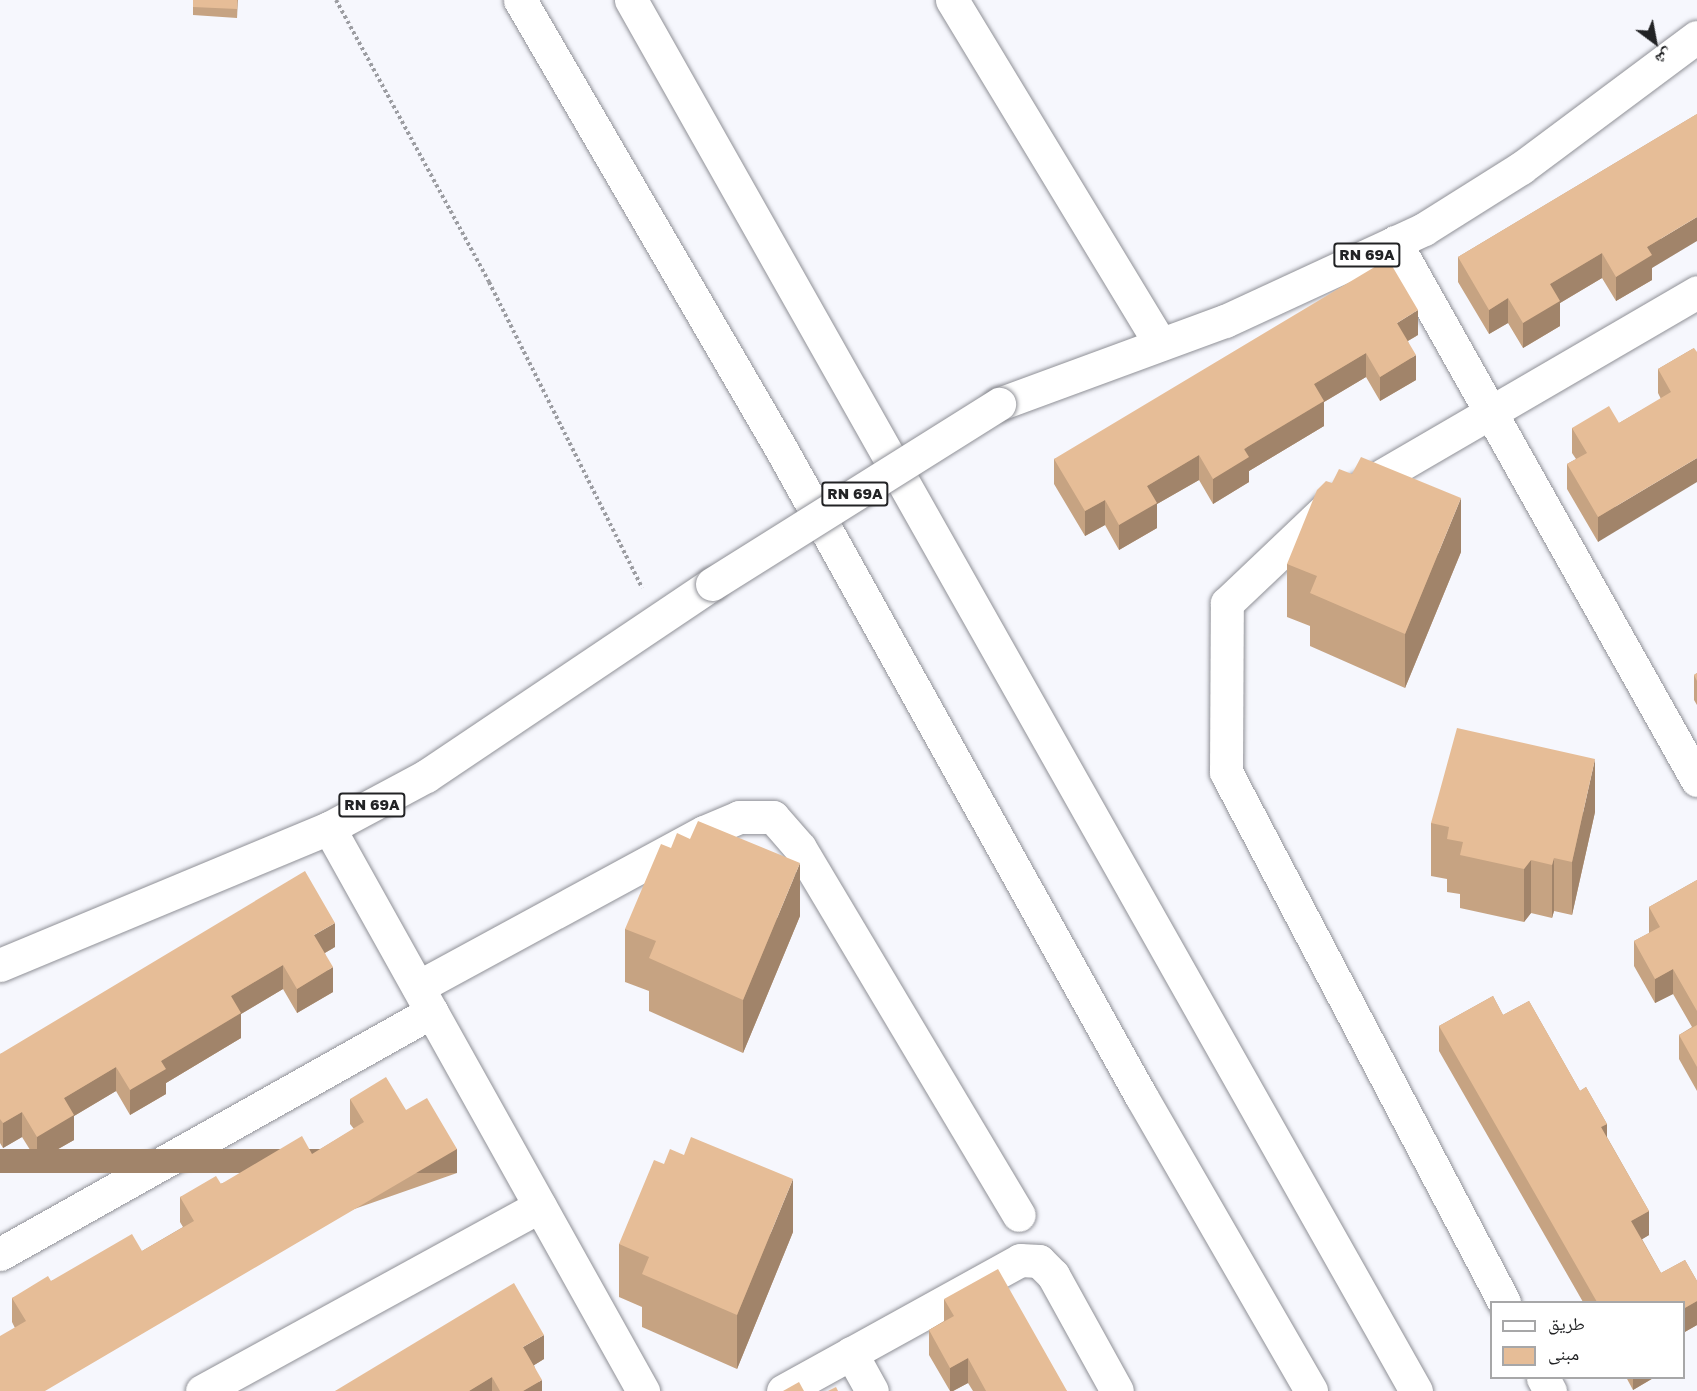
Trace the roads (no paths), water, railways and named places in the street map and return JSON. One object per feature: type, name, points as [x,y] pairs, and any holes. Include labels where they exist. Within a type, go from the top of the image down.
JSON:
[{"type":"main road","points":[[520,0],[780,447],[1141,1096],[1311,1391]]},
{"type":"main road","points":[[631,0],[1416,1391]]},
{"type":"main road","points":[[952,0],[1160,344]]},
{"type":"main road","name":"RN 69A","points":[[0,965],[329,828],[426,776],[712,584],[999,404],[1225,321],[1424,229],[1521,168],[1697,36]]},
{"type":"main road","points":[[1395,242],[1697,780]]},
{"type":"main road","points":[[1503,1301],[1226,772],[1227,603],[1328,507],[1697,292]]},
{"type":"main road","points":[[0,1254],[704,832],[739,817],[773,817],[800,848],[1019,1215]]},
{"type":"main road","points":[[329,828],[643,1391]]},
{"type":"main road","points":[[202,1391],[540,1206]]},
{"type":"main road","points":[[783,1391],[994,1272],[1020,1260],[1039,1262],[1053,1275],[1117,1391]]},
{"type":"main road","points":[[851,1353],[872,1391]]}]
